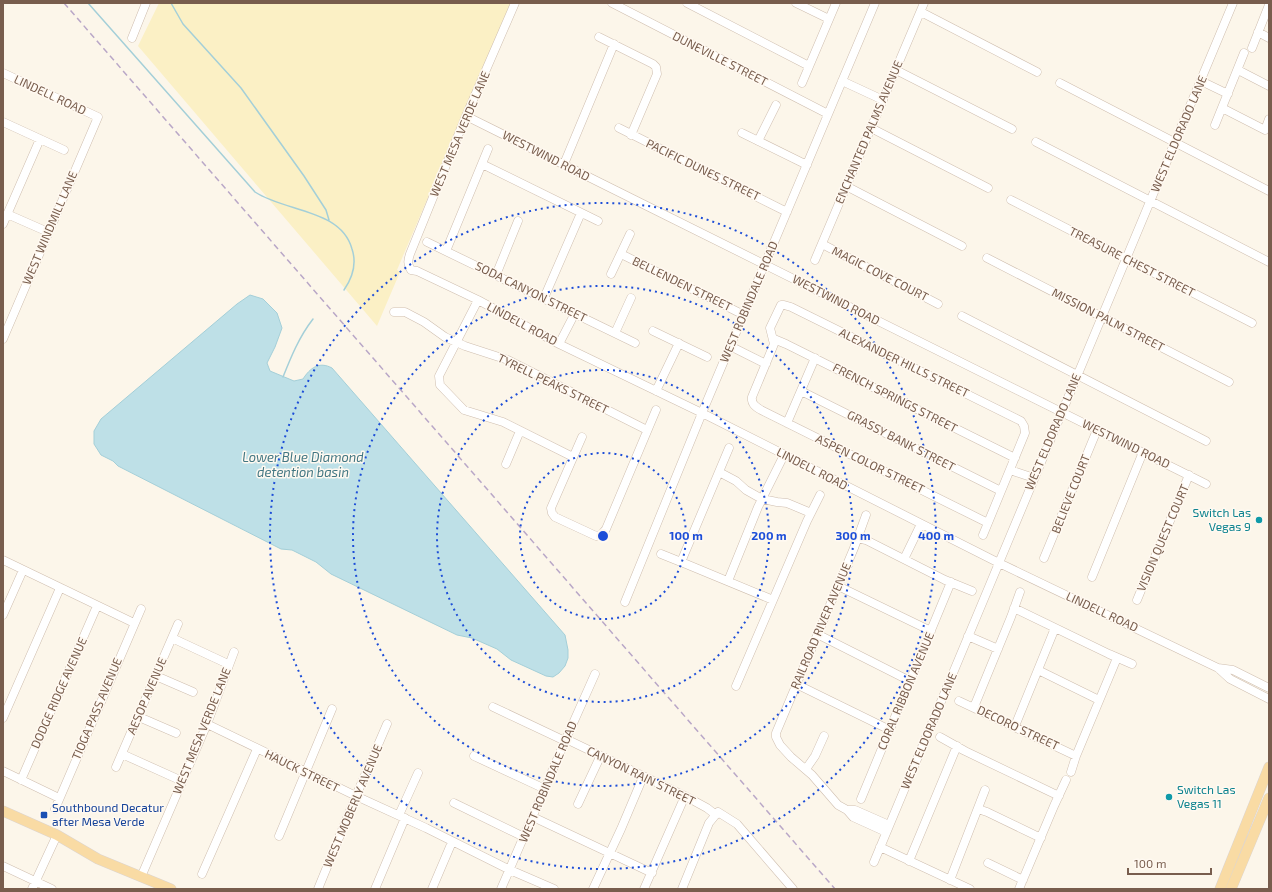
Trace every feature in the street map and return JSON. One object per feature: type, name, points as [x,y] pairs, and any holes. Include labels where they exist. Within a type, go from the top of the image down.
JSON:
[{"type":"main road","points":[[1220,889],[1269,767]]},
{"type":"main road","points":[[1231,889],[1269,798]]},
{"type":"main road","points":[[3,811],[57,835],[98,859],[171,889]]},
{"type":"street","points":[[132,38],[146,3]]},
{"type":"street","name":"WEST MESA VERDE LANE","points":[[408,266],[408,259],[466,116],[515,3]]},
{"type":"street","name":"DUNEVILLE STREET","points":[[612,3],[828,114]]},
{"type":"street","points":[[687,3],[810,66]]},
{"type":"street","points":[[796,3],[829,20]]},
{"type":"street","points":[[802,83],[836,3]]},
{"type":"street","name":"WEST ROBINDALE ROAD","points":[[625,602],[730,346],[875,3]]},
{"type":"street","name":"ENCHANTED PALMS AVENUE","points":[[815,260],[924,3]]},
{"type":"street","name":"WEST ELDORADO LANE","points":[[874,862],[1233,3]]},
{"type":"street","points":[[1252,48],[1269,5]]},
{"type":"street","points":[[920,12],[1037,72]]},
{"type":"street","points":[[1258,32],[1269,38]]},
{"type":"street","points":[[599,37],[653,64],[656,67],[657,74],[631,135]]},
{"type":"street","points":[[564,164],[614,44]]},
{"type":"street","points":[[1215,125],[1244,53]]},
{"type":"street","points":[[896,70],[1012,129]]},
{"type":"street","points":[[1238,70],[1269,86]]},
{"type":"street","name":"LINDELL ROAD","points":[[3,72],[98,117]]},
{"type":"street","points":[[842,81],[883,100]]},
{"type":"street","points":[[1201,81],[1228,94]]},
{"type":"street","points":[[1060,84],[1269,191]]},
{"type":"street","points":[[758,141],[776,105]]},
{"type":"street","points":[[1222,108],[1265,130],[1269,119]]},
{"type":"street","name":"WESTWIND ROAD","points":[[466,116],[1206,484]]},
{"type":"street","name":"WEST WINDMILL LANE","points":[[3,339],[98,117]]},
{"type":"street","points":[[3,122],[64,150]]},
{"type":"street","name":"PACIFIC DUNES STREET","points":[[619,128],[787,212]]},
{"type":"street","points":[[871,128],[988,188]]},
{"type":"street","points":[[742,133],[807,165]]},
{"type":"street","points":[[3,224],[40,139]]},
{"type":"street","points":[[1036,142],[1269,262]]},
{"type":"street","points":[[446,251],[488,149]]},
{"type":"street","points":[[482,164],[598,221]]},
{"type":"street","points":[[846,186],[962,246]]},
{"type":"street","name":"TREASURE CHEST STREET","points":[[1011,200],[1252,323]]},
{"type":"street","points":[[544,298],[581,213]]},
{"type":"street","points":[[7,214],[48,232]]},
{"type":"street","points":[[496,275],[518,221]]},
{"type":"street","points":[[611,274],[630,234]]},
{"type":"street","name":"SODA CANYON STREET","points":[[427,242],[635,343]]},
{"type":"street","name":"MAGIC COVE COURT","points":[[822,244],[938,304]]},
{"type":"street","name":"BELLENDEN STREET","points":[[621,254],[744,314]]},
{"type":"street","name":"MISSION PALM STREET","points":[[987,258],[1229,382]]},
{"type":"street","name":"LINDELL ROAD","points":[[408,266],[411,270],[417,271],[478,300],[559,344],[784,454],[999,563],[1218,668],[1230,679],[1269,699]]},
{"type":"street","points":[[615,333],[631,298]]},
{"type":"street","points":[[478,300],[439,376],[440,385],[464,410],[495,419],[573,457]]},
{"type":"street","name":"ALEXANDER HILLS STREET","points":[[774,339],[770,328],[781,305],[784,304],[910,365],[1020,421],[1024,426],[1025,433],[1015,458]]},
{"type":"street","name":"TYRELL PEAKS STREET","points":[[394,312],[405,312],[445,337],[472,349],[508,360],[647,430]]},
{"type":"street","points":[[559,344],[575,313]]},
{"type":"street","points":[[962,316],[1206,442]]},
{"type":"street","points":[[653,331],[707,357]]},
{"type":"street","points":[[730,346],[766,364],[774,344],[774,339]]},
{"type":"street","name":"FRENCH SPRINGS STREET","points":[[774,339],[1015,458]]},
{"type":"street","points":[[656,391],[679,343]]},
{"type":"street","points":[[787,423],[815,358]]},
{"type":"street","name":"ASPEN COLOR STREET","points":[[766,364],[751,400],[753,404],[761,410],[988,523]]},
{"type":"street","name":"GRASSY BANK STREET","points":[[801,391],[1001,491]]},
{"type":"street","points":[[582,437],[551,508],[552,513],[556,517],[596,536],[601,535],[606,529],[656,410]]},
{"type":"street","name":"BELIEVE COURT","points":[[1044,558],[1097,430]]},
{"type":"street","points":[[506,464],[520,431]]},
{"type":"street","points":[[681,562],[729,448]]},
{"type":"street","points":[[1092,577],[1143,452]]},
{"type":"street","points":[[728,581],[762,499],[784,454]]},
{"type":"street","points":[[983,535],[1015,458]]},
{"type":"street","points":[[1010,470],[1034,478]]},
{"type":"street","points":[[719,472],[736,481],[762,499],[787,503],[811,513]]},
{"type":"street","name":"VISION QUEST COURT","points":[[1137,600],[1189,475]]},
{"type":"street","points":[[736,686],[820,495]]},
{"type":"street","name":"RAILROAD RIVER AVENUE","points":[[806,770],[780,745],[776,737],[776,733],[838,586],[866,515]]},
{"type":"street","points":[[904,559],[921,524]]},
{"type":"street","points":[[857,538],[866,540],[972,591]]},
{"type":"street","points":[[661,554],[774,600]]},
{"type":"street","points":[[3,560],[134,623]]},
{"type":"street","points":[[3,615],[23,570]]},
{"type":"street","name":"CORAL RIBBON AVENUE","points":[[861,799],[951,582]]},
{"type":"street","points":[[838,586],[931,631]]},
{"type":"street","points":[[3,718],[60,588]]},
{"type":"street","points":[[974,707],[1020,592]]},
{"type":"street","name":"DODGE RIDGE AVENUE","points":[[21,780],[97,606]]},
{"type":"street","points":[[1014,608],[1132,664]]},
{"type":"street","name":"TIOGA PASS AVENUE","points":[[55,809],[141,609]]},
{"type":"street","name":"AESOP AVENUE","points":[[116,768],[178,624]]},
{"type":"street","points":[[1015,726],[1055,628]]},
{"type":"street","points":[[817,634],[910,681]]},
{"type":"street","points":[[968,636],[998,649]]},
{"type":"street","points":[[172,638],[228,664]]},
{"type":"street","name":"WEST MESA VERDE LANE","points":[[141,877],[207,724],[228,664],[234,652]]},
{"type":"street","points":[[1072,772],[1076,756],[1117,658]]},
{"type":"street","name":"LINDELL ROAD","points":[[1218,668],[1233,670],[1269,688]]},
{"type":"street","points":[[1038,670],[1100,700]]},
{"type":"street","name":"WEST ROBINDALE ROAD","points":[[501,889],[595,674]]},
{"type":"street","points":[[156,676],[193,692]]},
{"type":"street","points":[[796,684],[890,730]]},
{"type":"street","name":"DECORO STREET","points":[[959,701],[1076,756]]},
{"type":"street","name":"CANYON RAIN STREET","points":[[493,707],[685,796],[737,824],[793,889]]},
{"type":"street","points":[[279,836],[332,708]]},
{"type":"street","points":[[138,717],[176,733]]},
{"type":"street","name":"HAUCK STREET","points":[[207,724],[402,817],[541,886],[554,889]]},
{"type":"street","name":"WEST MOBERLY AVENUE","points":[[318,889],[356,796],[388,724]]},
{"type":"street","points":[[824,736],[815,756],[806,770],[838,805],[847,810],[853,817],[888,828]]},
{"type":"street","points":[[940,737],[1059,796]]},
{"type":"street","points":[[909,861],[957,746]]},
{"type":"street","points":[[202,874],[257,749]]},
{"type":"street","points":[[122,754],[182,781]]},
{"type":"street","points":[[474,756],[545,789]]},
{"type":"street","points":[[578,804],[600,757]]},
{"type":"street","points":[[3,771],[59,798]]},
{"type":"street","points":[[375,889],[418,773]]},
{"type":"street","points":[[593,889],[643,777]]},
{"type":"street","points":[[1019,889],[1066,780]]},
{"type":"street","points":[[950,880],[985,790]]},
{"type":"street","points":[[644,889],[685,796]]},
{"type":"street","points":[[454,803],[524,837]]},
{"type":"street","points":[[978,809],[1041,838]]},
{"type":"street","points":[[682,889],[709,823],[717,813]]},
{"type":"street","points":[[533,817],[652,873]]},
{"type":"street","points":[[34,885],[57,835]]},
{"type":"street","points":[[432,889],[452,842]]},
{"type":"street","points":[[880,847],[970,889]]},
{"type":"street","points":[[988,863],[1023,880]]},
{"type":"street","points":[[3,866],[34,885],[52,889]]},
{"type":"sand","points":[[159,3],[511,3],[397,270],[400,272],[377,326],[138,46]]},
{"type":"water","name":"Lower Blue Diamond detention basin","points":[[250,295],[263,299],[277,313],[282,328],[267,363],[270,371],[294,381],[303,379],[315,367],[323,365],[332,368],[565,635],[568,658],[565,666],[559,673],[553,677],[546,676],[511,660],[497,649],[472,638],[457,635],[331,574],[316,562],[292,550],[281,549],[118,466],[113,461],[101,455],[94,444],[94,431],[101,419],[237,304]]},
{"type":"waterway","points":[[88,3],[255,192],[267,199],[311,213],[324,219],[336,226],[346,236],[352,249],[354,265],[352,275],[344,290]]},
{"type":"waterway","points":[[171,3],[183,24],[241,88],[304,176],[326,210],[329,220]]},
{"type":"waterway","points":[[283,377],[299,340],[313,319]]},
{"type":"railway","points":[[64,3],[835,889]]},
{"type":"place","name":"Switch Las Vegas 9","points":[[1259,520]]},
{"type":"place","name":"Switch Las Vegas 11","points":[[1169,797]]},
{"type":"place","name":"Southbound Decatur after Mesa Verde","points":[[44,815]]}]
